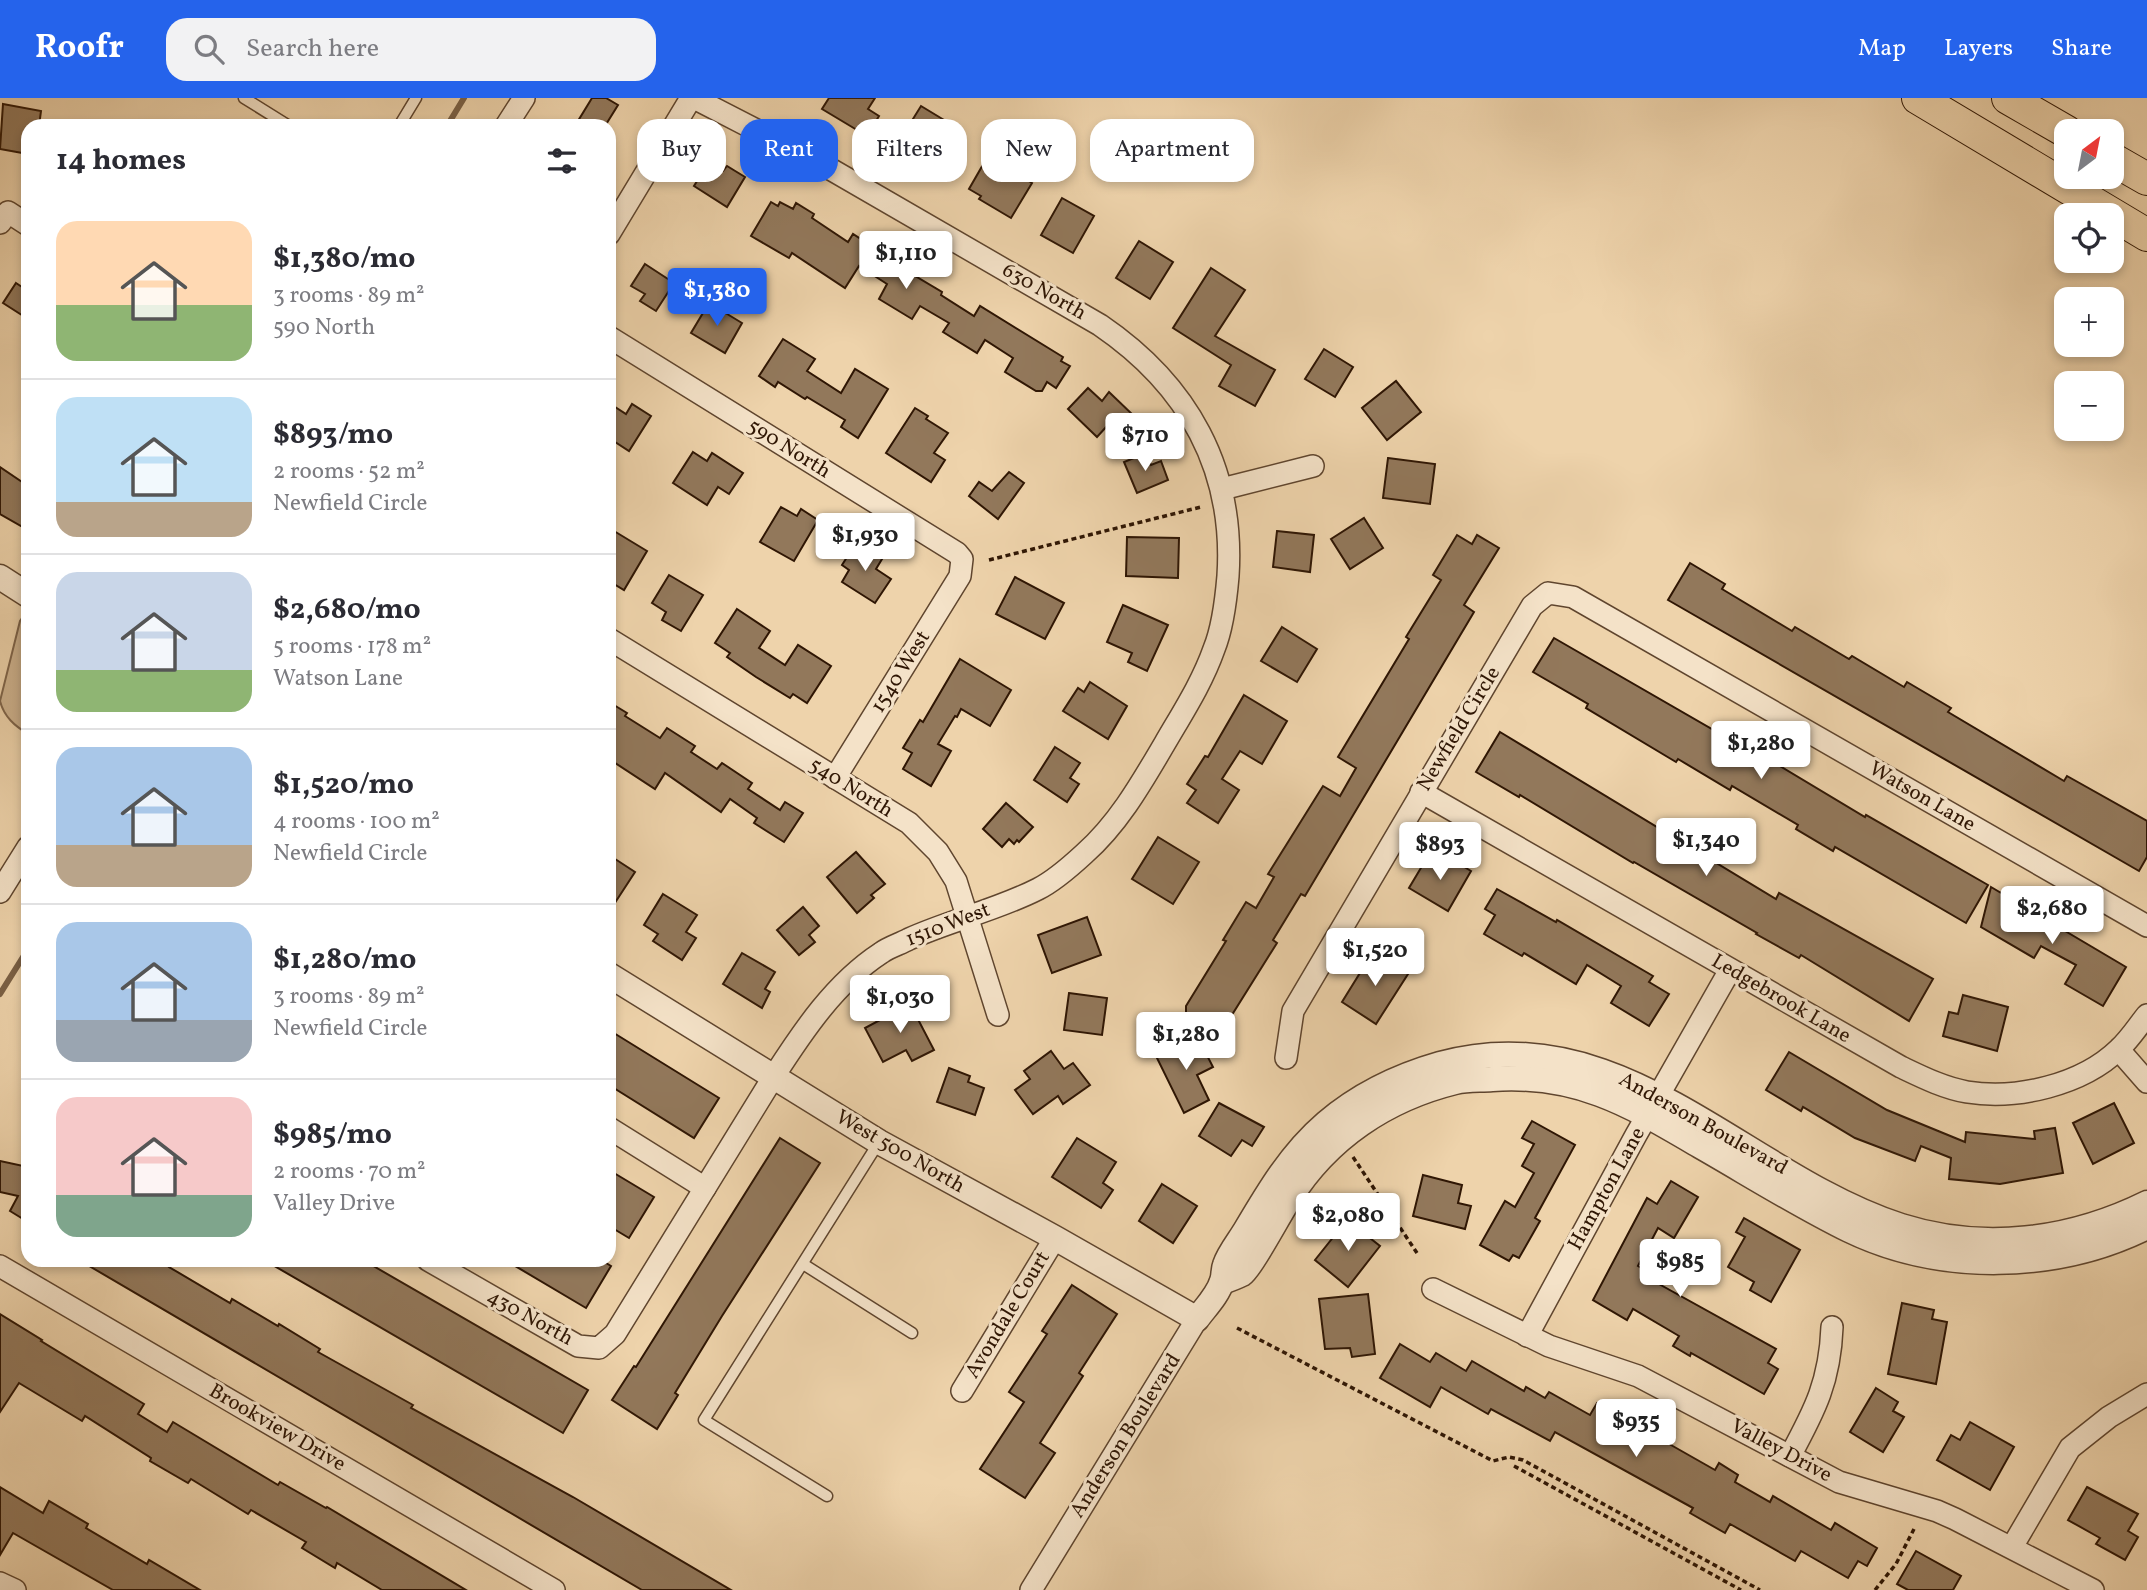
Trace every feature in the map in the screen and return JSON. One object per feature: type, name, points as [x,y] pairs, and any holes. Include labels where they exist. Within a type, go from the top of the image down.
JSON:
[{"type":"main road","points":[[1918,98],[2147,235]]},
{"type":"main road","points":[[2008,98],[2054,125]]},
{"type":"main road","points":[[2124,166],[2147,180]]},
{"type":"street","points":[[510,119],[524,98]]},
{"type":"street","points":[[616,223],[693,98]]},
{"type":"street","name":"630 North","points":[[693,98],[820,163],[1129,344],[1154,368],[1196,426],[1222,489]]},
{"type":"street","points":[[4,217],[21,223]]},
{"type":"street","name":"590 North","points":[[616,341],[957,553],[963,565]]},
{"type":"street","points":[[1222,489],[1313,466]]},
{"type":"street","name":"1510 West","points":[[599,1348],[615,1334],[795,1043],[833,994],[881,952],[936,927],[999,906],[1040,888],[1085,853],[1120,814],[1201,681],[1215,647],[1226,598],[1230,549],[1222,489]]},
{"type":"street","name":"1540 West","points":[[835,778],[960,576],[963,565]]},
{"type":"street","points":[[0,578],[21,591]]},
{"type":"street","name":"Newfield Circle","points":[[1286,1058],[1293,1011],[1532,606],[1548,593]]},
{"type":"street","name":"Watson Lane","points":[[1548,593],[1573,597],[2147,926]]},
{"type":"street","name":"540 North","points":[[616,643],[909,823],[938,852],[956,881],[998,1015]]},
{"type":"street","name":"Ledgebrook Lane","points":[[1421,792],[1925,1079],[1969,1092],[2018,1093],[2040,1088],[2071,1079],[2089,1070],[2119,1049],[2147,1015]]},
{"type":"street","points":[[0,892],[21,858]]},
{"type":"street","name":"Hampton Lane","points":[[1527,1336],[1652,1106],[1730,970]]},
{"type":"street","name":"West 500 North","points":[[616,979],[878,1142],[1198,1319]]},
{"type":"street","points":[[2119,1049],[2147,1082]]},
{"type":"street","name":"Anderson Boulevard","points":[[1031,1590],[1222,1282],[1225,1264],[1274,1183],[1302,1147],[1325,1124],[1353,1102],[1402,1077],[1459,1059],[1507,1054],[1550,1057],[1594,1067],[1637,1085],[1652,1106],[1850,1231],[1936,1256],[2014,1261],[2058,1257],[2098,1247],[2147,1227]]},
{"type":"street","name":"Anderson Boulevard","points":[[1652,1106],[1854,1207],[1902,1226],[1942,1235],[1981,1241],[2057,1235],[2098,1224],[2147,1203]]},
{"type":"street","points":[[616,1132],[705,1188]]},
{"type":"street","name":"Avondale Court","points":[[962,1391],[1055,1238]]},
{"type":"street","name":"Brookview Drive","points":[[0,1266],[554,1590]]},
{"type":"street","name":"430 North","points":[[440,1267],[578,1346],[599,1348]]},
{"type":"street","name":"Valley Drive","points":[[1433,1289],[1562,1352],[1637,1376],[1839,1482],[1937,1511],[2093,1590]]},
{"type":"street","points":[[1790,1456],[1821,1396],[1832,1350],[1832,1327]]},
{"type":"street","points":[[2012,1547],[2070,1448],[2109,1417],[2147,1394]]},
{"type":"street","points":[[0,1583],[15,1590]]},
{"type":"lane","points":[[244,98],[278,119]]},
{"type":"lane","points":[[403,119],[416,98]]},
{"type":"lane","points":[[827,1496],[704,1420],[878,1142]]},
{"type":"lane","points":[[803,1264],[912,1333]]},
{"type":"path","points":[[989,560],[1201,507]]},
{"type":"path","points":[[1353,1157],[1417,1253]]},
{"type":"path","points":[[1237,1328],[1493,1461],[1509,1457],[1523,1460],[1760,1590]]},
{"type":"path","points":[[1514,1466],[1741,1590]]},
{"type":"path","points":[[1875,1590],[1896,1564],[1914,1529]]},
{"type":"shaded area","points":[[20,621],[21,729],[4,712],[0,701]]},
{"type":"building","points":[[592,98],[606,98],[618,105],[609,119],[579,119]]},
{"type":"building","points":[[829,98],[875,98],[868,109],[879,116],[877,119],[852,119],[852,127],[822,109]]},
{"type":"building","points":[[3,104],[41,111],[40,119],[21,119],[21,153],[0,149]]},
{"type":"building","points":[[921,106],[942,119],[913,119]]},
{"type":"building","points":[[727,166],[740,174],[742,182],[727,207],[694,186],[696,182],[726,182]]},
{"type":"building","points":[[981,168],[981,182],[1032,183],[1011,218],[979,199],[981,196],[969,189]]},
{"type":"building","points":[[1062,198],[1094,216],[1073,253],[1041,235]]},
{"type":"building","points":[[771,202],[778,206],[780,202],[793,209],[796,203],[814,214],[812,218],[848,242],[853,234],[882,253],[880,255],[942,292],[941,295],[974,316],[980,306],[1063,357],[1061,361],[1070,366],[1056,388],[1047,382],[1042,391],[1036,391],[1005,372],[1013,358],[985,340],[977,353],[943,332],[949,323],[920,306],[912,319],[879,299],[887,284],[859,266],[845,288],[792,253],[789,258],[751,236]]},
{"type":"building","points":[[1139,241],[1173,262],[1150,299],[1116,278]]},
{"type":"building","points":[[645,264],[674,283],[656,311],[640,301],[645,294],[631,286]]},
{"type":"building","points":[[1211,268],[1245,290],[1215,336],[1275,370],[1255,406],[1219,386],[1231,365],[1173,328]]},
{"type":"building","points":[[16,283],[21,286],[21,315],[3,303]]},
{"type":"building","points":[[709,303],[742,323],[725,353],[691,333]]},
{"type":"building","points":[[783,339],[815,359],[807,371],[841,393],[855,369],[888,389],[858,438],[841,427],[845,420],[778,382],[775,387],[759,376]]},
{"type":"building","points":[[1324,349],[1353,367],[1335,397],[1305,379]]},
{"type":"building","points":[[1396,381],[1421,412],[1387,440],[1362,408]]},
{"type":"building","points":[[1088,388],[1102,401],[1109,392],[1134,416],[1116,435],[1107,426],[1097,437],[1068,409]]},
{"type":"building","points":[[632,404],[651,416],[629,451],[616,443],[616,408],[626,414]]},
{"type":"building","points":[[915,408],[928,416],[926,419],[948,433],[934,453],[945,460],[931,482],[886,453]]},
{"type":"building","points":[[693,452],[707,461],[712,453],[743,473],[729,494],[718,487],[707,505],[673,483]]},
{"type":"building","points":[[1146,453],[1151,465],[1161,461],[1168,480],[1137,493],[1124,462]]},
{"type":"building","points":[[1388,458],[1435,464],[1430,504],[1383,498]]},
{"type":"building","points":[[0,467],[21,481],[21,526],[0,514]]},
{"type":"building","points":[[1009,472],[1024,483],[998,519],[969,496],[979,482],[992,491]]},
{"type":"building","points":[[781,507],[797,516],[801,509],[818,520],[794,561],[760,542]]},
{"type":"building","points":[[1364,518],[1383,548],[1350,569],[1331,539]]},
{"type":"building","points":[[1277,531],[1314,535],[1310,572],[1273,567]]},
{"type":"building","points":[[616,532],[647,551],[624,590],[616,585]]},
{"type":"building","points":[[1457,535],[1472,544],[1477,535],[1499,548],[1464,605],[1474,612],[1305,896],[1301,894],[1273,940],[1277,943],[1220,1034],[1186,1013],[1186,1006],[1226,941],[1223,940],[1246,902],[1256,908],[1274,877],[1268,874],[1323,786],[1340,796],[1356,768],[1338,757],[1441,580],[1433,575]]},
{"type":"building","points":[[1127,537],[1179,538],[1178,578],[1126,576]]},
{"type":"building","points":[[856,543],[882,559],[876,569],[891,579],[875,603],[842,582],[849,570],[842,565]]},
{"type":"building","points":[[1690,563],[1725,584],[1722,589],[1792,631],[1795,627],[1904,687],[1907,682],[1951,708],[1948,712],[2064,781],[2067,776],[2147,821],[2147,857],[2139,871],[1668,600]]},
{"type":"building","points":[[669,575],[703,595],[681,631],[662,620],[666,612],[652,603]]},
{"type":"building","points":[[1015,577],[1064,603],[1045,639],[996,614]]},
{"type":"building","points":[[1123,605],[1168,625],[1147,671],[1128,662],[1132,653],[1107,642]]},
{"type":"building","points":[[737,609],[770,631],[759,648],[785,665],[798,645],[831,666],[807,703],[793,694],[790,698],[756,677],[727,657],[730,653],[715,643]]},
{"type":"building","points":[[1282,627],[1317,649],[1297,682],[1261,661]]},
{"type":"building","points":[[1554,638],[1988,885],[1966,923],[1835,847],[1833,851],[1796,829],[1798,825],[1732,786],[1730,790],[1678,759],[1676,762],[1586,708],[1588,704],[1533,672]]},
{"type":"building","points":[[960,659],[1011,690],[990,726],[961,709],[957,717],[955,716],[938,744],[951,751],[931,786],[903,769],[912,753],[903,748],[920,720],[923,722]]},
{"type":"building","points":[[1090,682],[1127,706],[1108,739],[1063,711],[1078,688],[1084,692]]},
{"type":"building","points":[[1244,695],[1287,721],[1262,764],[1240,751],[1222,779],[1239,790],[1218,823],[1187,803],[1196,790],[1187,784],[1205,756],[1208,757]]},
{"type":"building","points":[[616,706],[627,713],[625,716],[660,738],[667,728],[695,746],[691,752],[717,769],[722,763],[752,783],[748,789],[780,810],[785,802],[803,813],[784,842],[754,823],[757,818],[730,799],[721,812],[665,773],[655,789],[616,764]]},
{"type":"building","points":[[1500,732],[1776,899],[1779,893],[1933,979],[1909,1021],[1801,955],[1799,958],[1756,934],[1520,795],[1519,797],[1476,772]]},
{"type":"building","points":[[1055,747],[1080,763],[1070,778],[1079,784],[1067,802],[1034,780]]},
{"type":"building","points":[[1006,803],[1033,827],[1019,842],[1017,840],[1014,844],[1009,839],[1002,847],[983,829]]},
{"type":"building","points":[[1158,837],[1199,862],[1173,904],[1132,879]]},
{"type":"building","points":[[856,852],[885,884],[871,895],[874,898],[857,913],[827,877]]},
{"type":"building","points":[[1428,856],[1447,867],[1451,859],[1471,871],[1448,911],[1409,888]]},
{"type":"building","points":[[616,860],[635,872],[616,901]]},
{"type":"building","points":[[1991,887],[2126,967],[2103,1006],[2065,984],[2076,965],[2041,946],[2034,958],[1981,927]]},
{"type":"building","points":[[1497,889],[1556,922],[1557,920],[1653,976],[1649,982],[1669,994],[1649,1026],[1611,1003],[1621,986],[1587,965],[1576,984],[1524,953],[1522,956],[1484,934],[1495,915],[1485,909]]},
{"type":"building","points":[[663,894],[697,915],[686,932],[696,938],[682,960],[653,941],[658,934],[644,925]]},
{"type":"building","points":[[803,907],[819,926],[809,935],[815,942],[799,955],[777,930]]},
{"type":"building","points":[[1087,917],[1101,955],[1052,973],[1038,935]]},
{"type":"building","points":[[1373,952],[1408,974],[1376,1024],[1342,1002]]},
{"type":"building","points":[[742,953],[775,972],[765,989],[770,992],[762,1008],[723,984]]},
{"type":"building","points":[[1069,993],[1107,998],[1102,1035],[1064,1030]]},
{"type":"building","points":[[1963,995],[2008,1007],[1997,1051],[1943,1036],[1949,1012],[1958,1014]]},
{"type":"building","points":[[910,1004],[934,1050],[912,1061],[906,1050],[883,1062],[865,1028]]},
{"type":"building","points":[[616,1034],[719,1098],[694,1138],[616,1089]]},
{"type":"building","points":[[1197,1036],[1213,1067],[1197,1075],[1209,1100],[1184,1113],[1156,1056]]},
{"type":"building","points":[[1051,1051],[1064,1069],[1073,1063],[1090,1085],[1063,1104],[1058,1096],[1033,1114],[1015,1090],[1030,1079],[1024,1071]]},
{"type":"building","points":[[1789,1052],[1887,1110],[1965,1142],[1966,1132],[2035,1139],[2034,1131],[2055,1128],[2063,1173],[2000,1184],[1949,1179],[1951,1158],[1921,1146],[1915,1161],[1855,1138],[1803,1107],[1801,1111],[1766,1090]]},
{"type":"building","points":[[949,1068],[970,1076],[968,1082],[984,1088],[975,1115],[937,1102]]},
{"type":"building","points":[[1219,1103],[1264,1127],[1252,1146],[1242,1140],[1231,1156],[1199,1136]]},
{"type":"building","points":[[2114,1103],[2134,1143],[2093,1164],[2073,1123]]},
{"type":"building","points":[[1532,1121],[1575,1145],[1535,1218],[1540,1221],[1519,1258],[1513,1255],[1509,1261],[1480,1245],[1505,1201],[1515,1207],[1534,1173],[1522,1166],[1534,1144],[1522,1138]]},
{"type":"building","points":[[780,1138],[820,1163],[722,1316],[675,1393],[678,1395],[657,1429],[612,1400],[634,1366],[636,1367]]},
{"type":"building","points":[[1077,1138],[1116,1162],[1103,1183],[1113,1190],[1101,1208],[1052,1177]]},
{"type":"building","points":[[0,1161],[21,1166],[21,1218],[10,1211],[18,1196],[0,1192]]},
{"type":"building","points":[[616,1174],[654,1197],[629,1238],[616,1230]]},
{"type":"building","points":[[1423,1175],[1462,1185],[1458,1203],[1471,1206],[1465,1229],[1413,1216]]},
{"type":"building","points":[[1671,1181],[1698,1197],[1674,1238],[1658,1228],[1638,1266],[1653,1275],[1650,1279],[1776,1349],[1768,1363],[1778,1369],[1764,1394],[1691,1353],[1690,1356],[1673,1346],[1679,1336],[1633,1309],[1627,1320],[1593,1300],[1647,1198],[1657,1204]]},
{"type":"building","points":[[1162,1184],[1197,1206],[1173,1243],[1139,1221]]},
{"type":"building","points":[[1744,1218],[1800,1250],[1771,1302],[1750,1290],[1754,1282],[1728,1267],[1745,1237],[1736,1232]]},
{"type":"building","points":[[1347,1220],[1380,1246],[1348,1287],[1315,1260]]},
{"type":"building","points":[[91,1267],[169,1267],[230,1303],[232,1299],[278,1326],[279,1324],[320,1349],[318,1352],[413,1405],[411,1408],[573,1497],[731,1590],[642,1590]]},
{"type":"building","points":[[276,1267],[375,1267],[588,1390],[563,1433]]},
{"type":"building","points":[[517,1267],[610,1267],[586,1308]]},
{"type":"building","points":[[1072,1285],[1117,1314],[1079,1373],[1083,1376],[1040,1443],[1055,1453],[1025,1498],[980,1469],[1024,1402],[1009,1392],[1047,1334],[1042,1331]]},
{"type":"building","points":[[1368,1294],[1375,1354],[1352,1357],[1350,1348],[1325,1349],[1319,1299]]},
{"type":"building","points":[[1902,1303],[1934,1310],[1932,1319],[1947,1322],[1936,1384],[1888,1374]]},
{"type":"building","points":[[0,1314],[144,1404],[138,1414],[167,1432],[173,1422],[278,1485],[280,1482],[327,1507],[466,1590],[382,1590],[337,1563],[335,1568],[302,1548],[306,1542],[251,1510],[248,1514],[191,1479],[188,1483],[150,1461],[151,1458],[85,1416],[82,1421],[19,1383],[0,1412]]},
{"type":"building","points":[[1400,1344],[1430,1362],[1436,1353],[1466,1371],[1472,1361],[1524,1391],[1526,1387],[1545,1398],[1549,1392],[1590,1415],[1597,1403],[1715,1470],[1719,1463],[1738,1475],[1735,1482],[1770,1502],[1773,1496],[1831,1530],[1835,1523],[1877,1548],[1867,1566],[1858,1561],[1848,1578],[1801,1551],[1795,1561],[1730,1524],[1725,1533],[1690,1513],[1693,1508],[1555,1432],[1550,1441],[1491,1409],[1488,1414],[1441,1387],[1430,1407],[1380,1378]]},
{"type":"building","points":[[1876,1388],[1898,1402],[1893,1411],[1904,1417],[1883,1452],[1850,1432]]},
{"type":"building","points":[[1970,1422],[2014,1447],[1990,1490],[1937,1460],[1951,1435],[1960,1440]]},
{"type":"building","points":[[0,1487],[43,1513],[49,1501],[88,1524],[86,1528],[147,1564],[149,1560],[200,1590],[113,1590],[13,1533],[0,1555]]},
{"type":"building","points":[[2087,1487],[2138,1514],[2128,1531],[2138,1537],[2125,1560],[2096,1544],[2100,1538],[2068,1520]]},
{"type":"building","points":[[1916,1551],[1961,1576],[1953,1590],[1908,1590],[1897,1584]]},
{"type":"waterway","points":[[451,119],[464,98]]},
{"type":"waterway","points":[[0,994],[21,960]]}]
